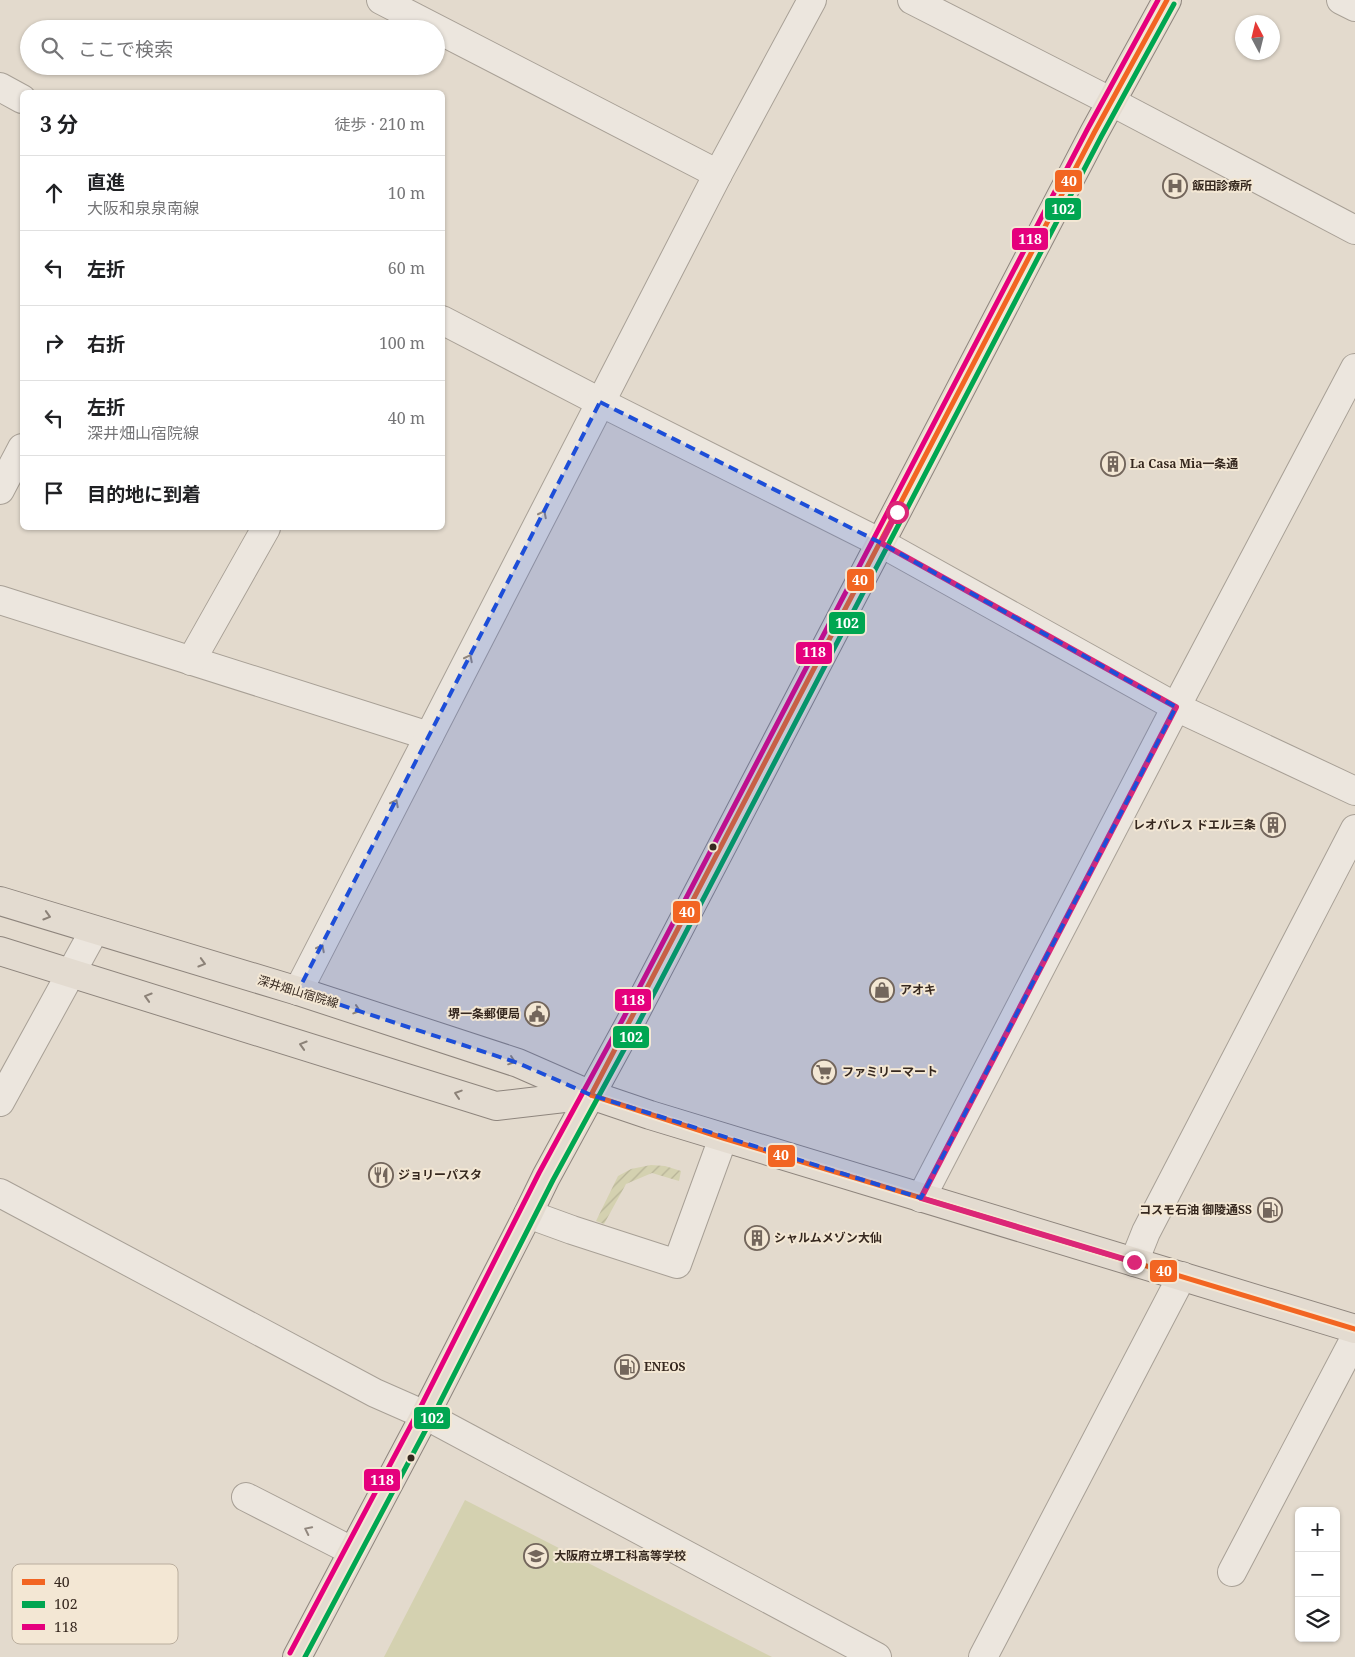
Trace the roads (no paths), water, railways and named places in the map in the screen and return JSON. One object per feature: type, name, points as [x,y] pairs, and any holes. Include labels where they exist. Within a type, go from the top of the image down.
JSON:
[{"type":"main road","points":[[297,1657],[425,1416],[546,1177],[591,1095],[1090,142],[1167,0]]},
{"type":"main road","name":"深井畑山宿院線","points":[[0,901],[94,931],[298,991],[518,1063],[591,1095],[723,1138],[1355,1329]]},
{"type":"main road","name":"深井畑山宿院線","points":[[0,951],[496,1106],[591,1095]]},
{"type":"street","points":[[382,0],[421,20]]},
{"type":"street","points":[[298,991],[718,174],[812,0]]},
{"type":"street","points":[[912,0],[1112,102],[1355,230]]},
{"type":"street","points":[[1341,0],[1355,7]]},
{"type":"street","points":[[445,33],[718,174]]},
{"type":"street","points":[[0,87],[20,98]]},
{"type":"street","points":[[445,322],[600,402],[881,543],[1176,707],[1355,791]]},
{"type":"street","points":[[921,1198],[1176,707],[1355,368]]},
{"type":"street","points":[[0,490],[20,452]]},
{"type":"street","points":[[191,661],[265,530]]},
{"type":"street","points":[[0,600],[429,736]]},
{"type":"street","points":[[1134,1262],[1146,1232],[1355,829]]},
{"type":"street","points":[[0,1102],[94,931]]},
{"type":"street","points":[[528,1214],[677,1264],[723,1138]]},
{"type":"street","points":[[0,1193],[376,1393],[425,1416],[876,1657]]},
{"type":"street","points":[[983,1657],[1182,1276]]},
{"type":"street","points":[[1232,1572],[1355,1338]]},
{"type":"street","points":[[246,1497],[352,1551]]},
{"type":"place","name":"飯田診療所","points":[[1175,186]]},
{"type":"place","name":"La Casa Mia一条通","points":[[1113,464]]},
{"type":"place","name":"レオパレス ドエル三条","points":[[1273,825]]},
{"type":"place","name":"アオキ","points":[[882,990]]},
{"type":"place","name":"堺一条郵便局","points":[[537,1014]]},
{"type":"place","name":"ファミリーマート","points":[[824,1072]]},
{"type":"place","name":"ジョリーパスタ","points":[[381,1175]]},
{"type":"place","name":"コスモ石油 御陵通SS","points":[[1270,1210]]},
{"type":"place","name":"シャルムメゾン大仙","points":[[757,1238]]},
{"type":"place","name":"ENEOS","points":[[627,1367]]},
{"type":"place","name":"大阪府立堺工科高等学校","points":[[536,1556]]}]
